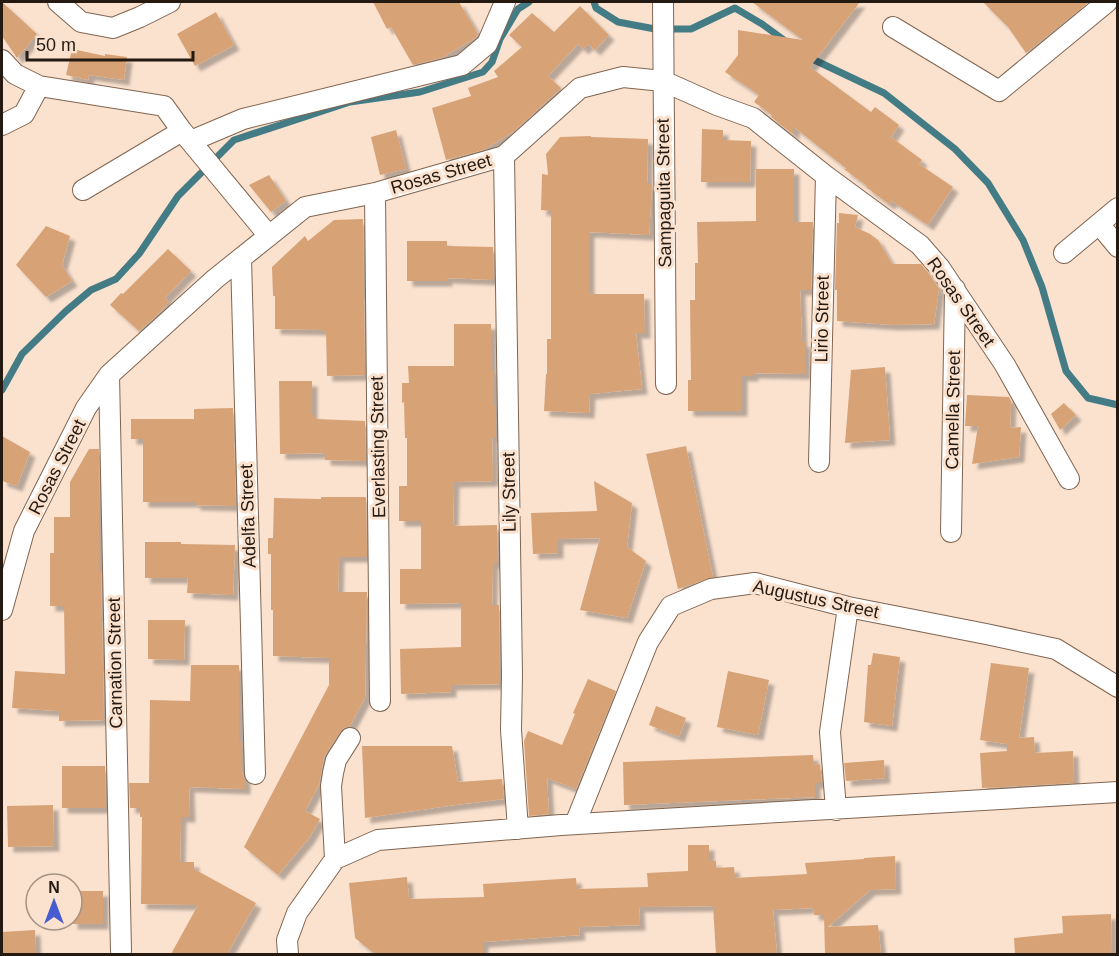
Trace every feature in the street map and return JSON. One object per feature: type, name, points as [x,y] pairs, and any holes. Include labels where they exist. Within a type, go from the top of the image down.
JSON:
[{"type":"street","points":[[58,2],[81,22],[113,28],[165,3]]},
{"type":"street","points":[[83,190],[243,119],[462,65],[487,44],[505,2]]},
{"type":"street","points":[[892,27],[999,91],[1107,2]]},
{"type":"street","name":"Sampaguita Street","points":[[663,6],[666,384]]},
{"type":"street","points":[[2,60],[15,74],[39,86],[164,106],[269,236]]},
{"type":"street","name":"Rosas Street","points":[[2,610],[24,531],[86,408],[109,375],[215,279],[304,207],[375,193],[504,156],[580,88],[623,77],[663,81],[753,118],[826,176],[920,245],[955,289],[1005,365],[1069,479]]},
{"type":"street","points":[[2,126],[24,114],[39,86]]},
{"type":"street","name":"Lily Street","points":[[504,156],[512,730],[518,828]]},
{"type":"street","name":"Lirio Street","points":[[819,462],[826,176]]},
{"type":"street","name":"Everlasting Street","points":[[375,193],[380,701]]},
{"type":"street","points":[[1064,253],[1118,208]]},
{"type":"street","points":[[1099,224],[1118,247]]},
{"type":"street","name":"Adelfa Street","points":[[242,258],[255,774]]},
{"type":"street","name":"Camella Street","points":[[951,532],[955,289]]},
{"type":"street","name":"Carnation Street","points":[[109,375],[121,951]]},
{"type":"street","name":"Augustus Street","points":[[574,825],[648,642],[671,606],[711,589],[754,583],[848,607],[1056,649],[1118,687]]},
{"type":"street","points":[[836,810],[830,732],[848,607]]},
{"type":"street","points":[[335,860],[333,773],[336,760],[350,738]]},
{"type":"street","points":[[288,954],[287,940],[297,913],[335,860],[378,840],[518,828],[1118,792]]},
{"type":"building","points":[[2,2],[37,34],[17,58],[2,36]]},
{"type":"building","points":[[373,2],[459,2],[478,34],[474,39],[441,58],[413,65],[391,27],[387,29]]},
{"type":"building","points":[[752,2],[860,2],[810,67],[871,112],[875,107],[899,125],[891,137],[922,160],[919,164],[953,187],[928,225],[892,201],[889,204],[794,127],[794,135],[754,102],[759,95],[725,72],[738,55],[738,30],[803,40]]},
{"type":"building","points":[[983,2],[1089,2],[1026,53],[1008,27]]},
{"type":"building","points":[[580,6],[609,35],[595,50],[588,44],[583,49],[578,44],[548,76],[561,88],[513,132],[483,150],[446,160],[432,108],[471,96],[468,88],[498,77],[494,71],[522,47],[509,35],[532,13],[554,32]]},
{"type":"building","points":[[216,12],[234,45],[195,66],[177,34]]},
{"type":"building","points":[[72,49],[105,56],[105,54],[127,57],[124,80],[89,75],[88,80],[66,75]]},
{"type":"building","points":[[702,129],[723,130],[723,140],[751,141],[750,182],[701,182]]},
{"type":"building","points":[[396,130],[406,169],[380,175],[371,137]]},
{"type":"building","points":[[560,137],[648,139],[647,184],[652,184],[649,235],[589,232],[589,294],[644,294],[645,333],[636,333],[642,389],[590,394],[589,413],[544,411],[547,339],[551,339],[551,211],[541,210],[542,174],[548,175],[546,154]]},
{"type":"building","points":[[756,169],[794,169],[794,222],[813,222],[811,290],[800,290],[802,342],[805,342],[805,374],[753,373],[753,376],[742,376],[742,411],[688,411],[688,380],[691,380],[690,300],[695,300],[695,263],[698,263],[697,222],[756,221]]},
{"type":"building","points":[[269,175],[286,201],[271,212],[249,185]]},
{"type":"building","points":[[839,213],[858,215],[855,227],[878,240],[892,264],[921,264],[939,289],[934,324],[894,325],[837,321],[837,290],[835,290]]},
{"type":"building","points":[[363,219],[365,375],[327,376],[326,332],[324,330],[275,329],[272,267],[305,236],[308,241],[334,220]]},
{"type":"building","points":[[46,226],[70,236],[62,265],[72,281],[46,297],[16,265]]},
{"type":"building","points":[[407,241],[447,241],[447,246],[493,247],[494,280],[447,278],[447,281],[407,281]]},
{"type":"building","points":[[168,249],[191,271],[165,298],[169,302],[139,331],[110,305]]},
{"type":"building","points":[[454,324],[491,324],[491,370],[494,370],[494,406],[496,406],[496,437],[492,437],[493,481],[454,482],[453,526],[497,525],[498,563],[493,563],[492,605],[499,605],[500,684],[451,685],[451,692],[401,694],[400,649],[461,647],[461,603],[400,604],[400,569],[421,569],[421,521],[399,521],[399,486],[407,486],[407,438],[405,438],[402,383],[409,383],[408,366],[454,366]]},
{"type":"building","points":[[885,367],[890,440],[845,443],[851,370]]},
{"type":"building","points":[[279,381],[312,381],[312,415],[316,415],[316,419],[365,421],[366,461],[325,460],[325,453],[280,454]]},
{"type":"building","points":[[967,395],[1009,397],[1011,401],[1010,428],[1021,427],[1019,457],[972,464],[978,426],[965,426]]},
{"type":"building","points":[[1064,403],[1076,415],[1060,430],[1051,414]]},
{"type":"building","points":[[233,408],[236,506],[195,505],[195,502],[143,502],[143,439],[131,439],[131,419],[194,419],[194,409]]},
{"type":"building","points":[[2,436],[30,452],[17,486],[2,481]]},
{"type":"building","points":[[686,446],[713,577],[678,589],[646,454]]},
{"type":"building","points":[[89,449],[99,449],[99,572],[101,572],[104,720],[59,721],[59,711],[12,708],[15,671],[65,674],[64,606],[50,606],[50,553],[54,553],[54,517],[70,517],[70,482]]},
{"type":"building","points":[[594,481],[632,503],[627,547],[646,561],[627,618],[580,610],[600,538],[558,539],[558,553],[533,554],[531,513],[597,511]]},
{"type":"building","points":[[321,497],[366,497],[367,557],[339,557],[338,592],[367,592],[365,698],[350,726],[340,732],[324,757],[319,785],[305,811],[320,819],[309,838],[278,875],[244,847],[329,685],[329,658],[273,656],[271,554],[268,554],[268,538],[273,538],[274,498],[321,499]]},
{"type":"building","points":[[145,542],[235,545],[233,595],[187,593],[188,578],[145,578]]},
{"type":"building","points":[[148,620],[185,620],[184,660],[148,659]]},
{"type":"building","points":[[873,653],[900,657],[892,726],[864,722],[868,665],[871,665]]},
{"type":"building","points":[[991,663],[1029,668],[1019,738],[1034,737],[1035,753],[1073,751],[1074,783],[982,788],[980,753],[1007,751],[1007,744],[980,740]]},
{"type":"building","points":[[191,665],[239,665],[239,742],[242,742],[242,772],[245,789],[189,787],[190,817],[181,817],[180,862],[194,862],[194,869],[256,903],[227,954],[171,954],[198,905],[141,904],[142,817],[140,817],[140,808],[130,808],[129,783],[149,783],[150,700],[190,701]]},
{"type":"building","points":[[728,671],[769,680],[758,735],[717,727]]},
{"type":"building","points":[[588,679],[616,691],[576,789],[547,778],[549,814],[529,816],[524,741],[528,731],[562,745]]},
{"type":"building","points":[[656,706],[686,718],[679,737],[649,725]]},
{"type":"building","points":[[362,746],[452,746],[458,782],[502,779],[504,799],[365,818]]},
{"type":"building","points":[[813,755],[814,765],[820,764],[822,783],[815,783],[815,797],[624,805],[623,762]]},
{"type":"building","points":[[884,760],[885,778],[846,781],[844,763]]},
{"type":"building","points":[[62,766],[105,766],[106,808],[62,808]]},
{"type":"building","points":[[53,805],[54,846],[8,847],[7,806]]},
{"type":"building","points":[[688,845],[709,845],[709,861],[716,861],[716,868],[734,867],[735,878],[807,874],[805,863],[895,856],[896,889],[870,890],[828,927],[878,925],[881,954],[825,954],[824,915],[814,915],[813,908],[773,910],[777,954],[716,954],[713,906],[639,907],[640,925],[579,927],[580,935],[483,942],[483,954],[375,954],[355,938],[349,883],[407,877],[409,899],[484,897],[483,884],[576,878],[577,889],[648,887],[647,873],[688,871]]},
{"type":"building","points":[[84,891],[103,891],[103,924],[84,924]]},
{"type":"building","points":[[1111,914],[1112,954],[1015,954],[1014,938],[1063,933],[1062,916]]},
{"type":"building","points":[[2,932],[35,932],[36,954],[2,954]]},
{"type":"waterway","points":[[2,390],[22,354],[91,290],[116,279],[139,254],[178,196],[234,140],[350,102],[420,92],[483,72],[492,62],[500,39],[518,9],[529,2]]},
{"type":"waterway","points":[[594,2],[596,8],[618,22],[655,29],[691,29],[735,8],[784,40]]},
{"type":"waterway","points":[[808,57],[884,93],[955,149],[988,183],[1023,240],[1042,287],[1066,371],[1088,398],[1118,405]]}]
